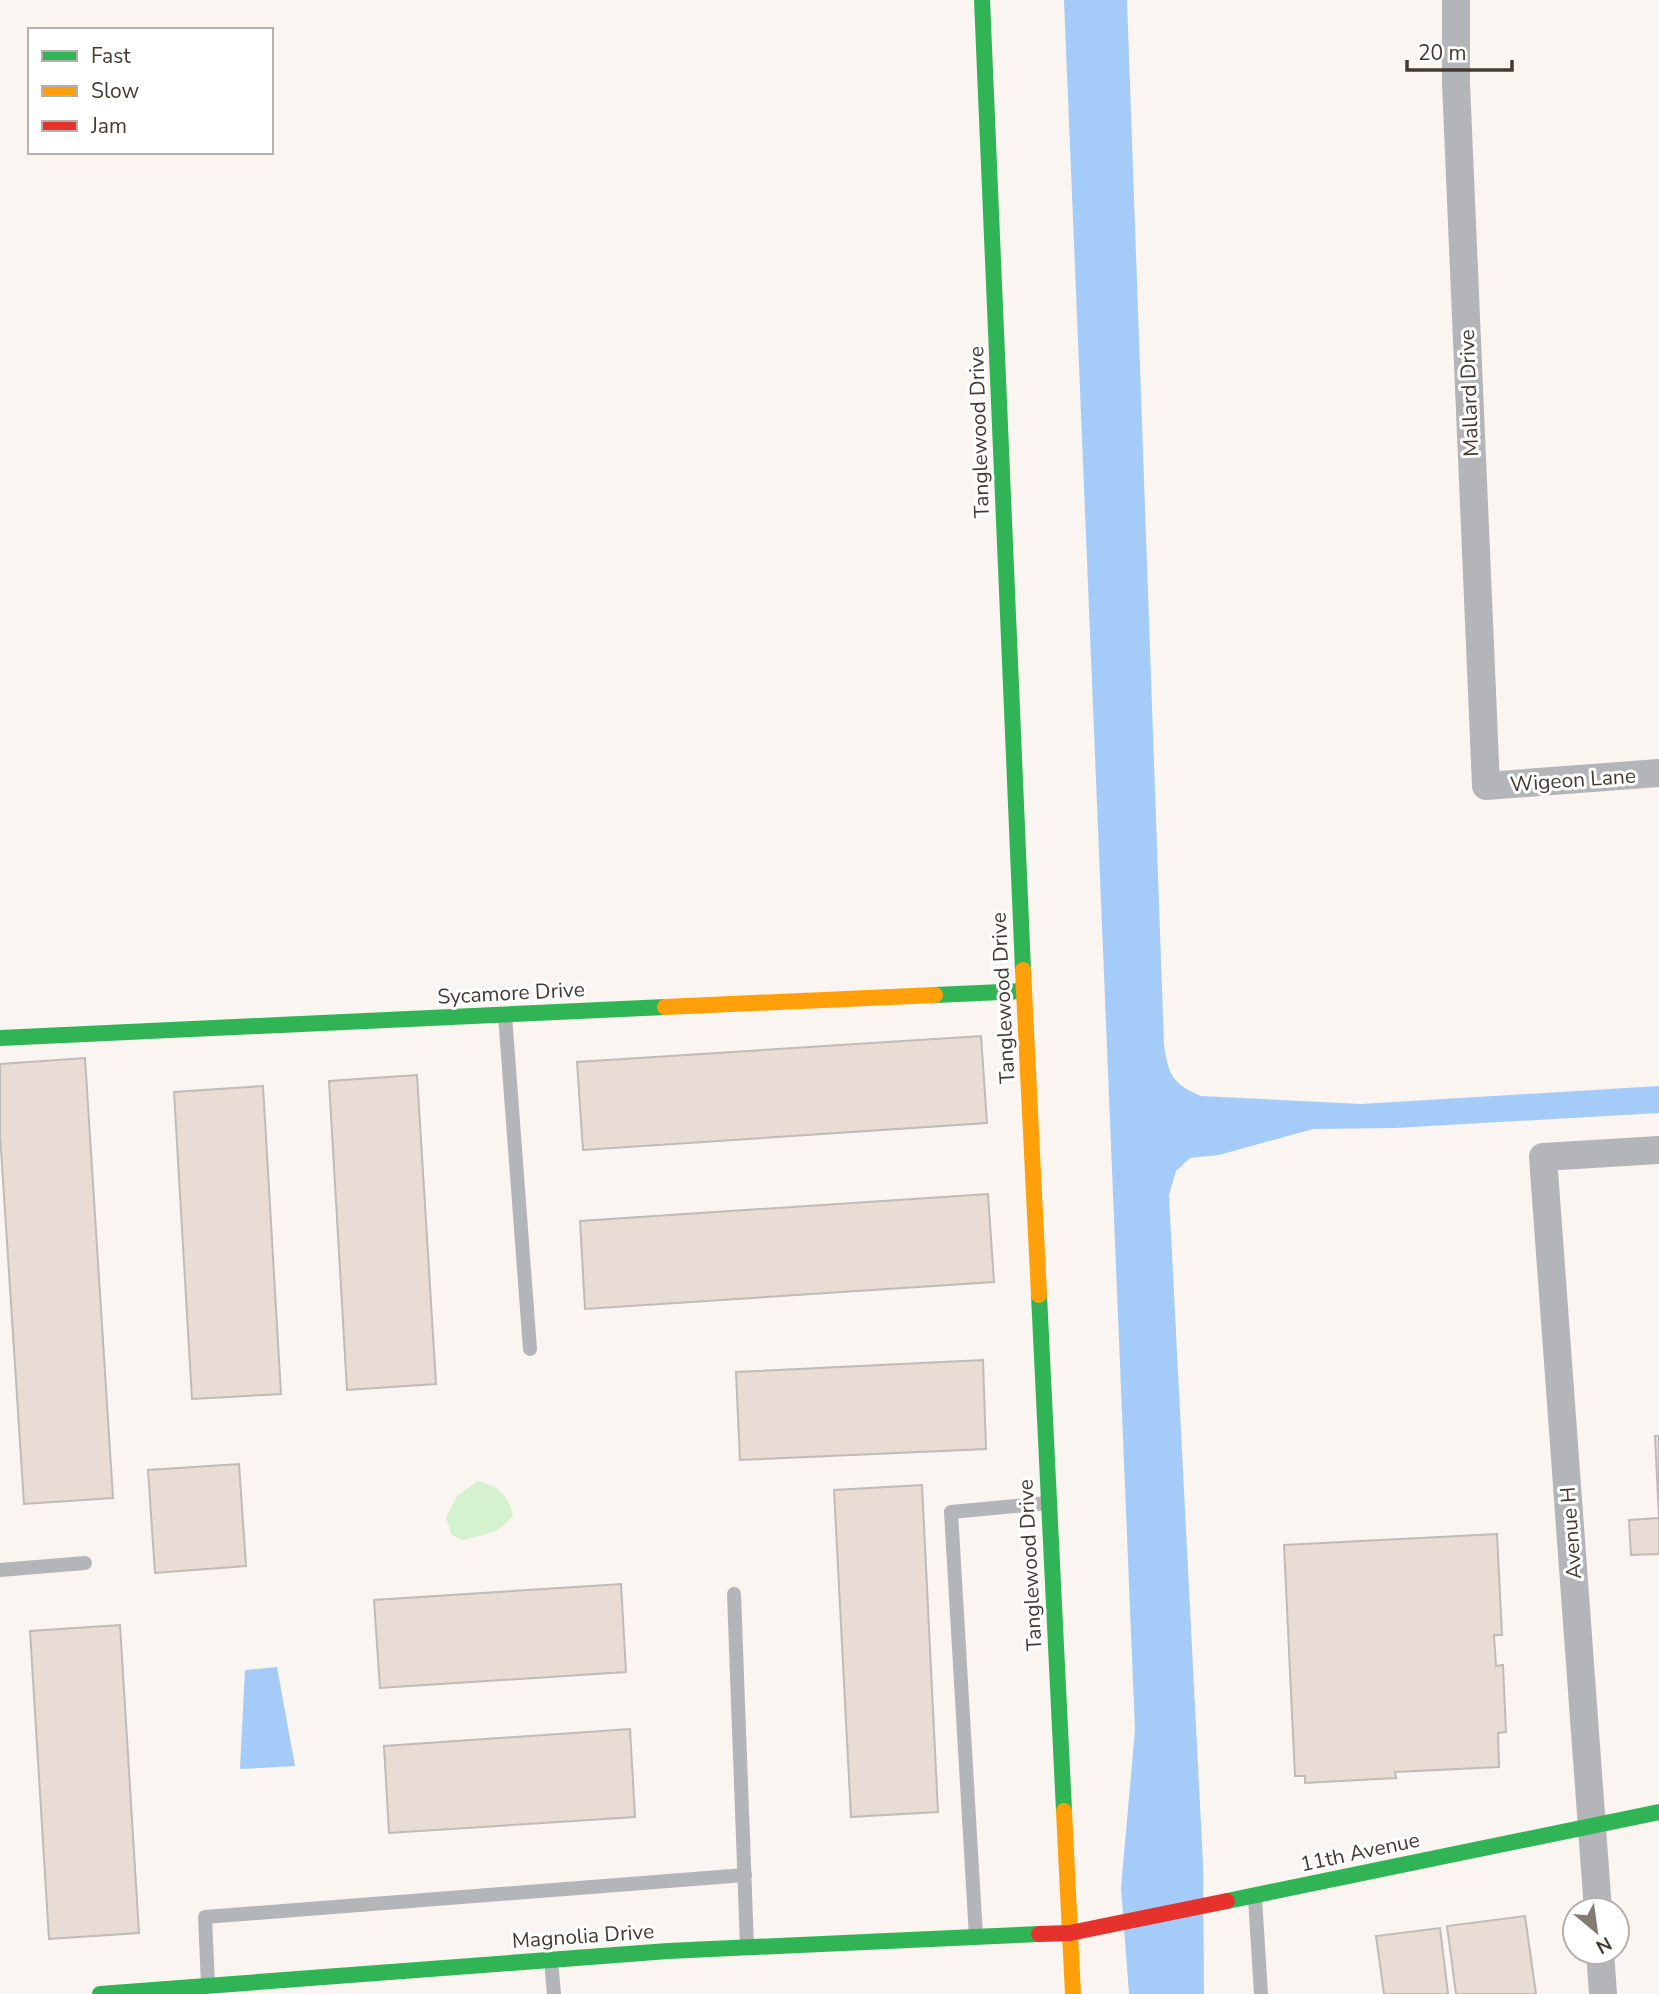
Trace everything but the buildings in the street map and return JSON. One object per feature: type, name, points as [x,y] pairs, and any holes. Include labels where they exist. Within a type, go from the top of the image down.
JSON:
[{"type":"street","name":"Tanglewood Drive","points":[[982,0],[1024,991],[1073,1994]]},
{"type":"street","name":"Mallard Drive","points":[[1456,0],[1457,96],[1486,786]]},
{"type":"street","name":"Wigeon Lane","points":[[1486,786],[1659,774]]},
{"type":"street","name":"Sycamore Drive","points":[[0,1038],[1024,991]]},
{"type":"street","name":"Avenue H","points":[[1597,1896],[1544,1157],[1659,1150]]},
{"type":"street","name":"11th Avenue","points":[[1070,1933],[1659,1812]]},
{"type":"street","name":"Magnolia Drive","points":[[100,1994],[551,1959],[1070,1933]]},
{"type":"street","points":[[1601,1966],[1603,1994]]},
{"type":"lane","points":[[505,1014],[530,1349]]},
{"type":"lane","points":[[976,1939],[951,1512],[1048,1503]]},
{"type":"lane","points":[[0,1570],[85,1563]]},
{"type":"lane","points":[[734,1594],[747,1948]]},
{"type":"lane","points":[[208,1986],[205,1917],[745,1875]]},
{"type":"lane","points":[[1255,1896],[1261,1994]]},
{"type":"lane","points":[[551,1959],[554,1994]]},
{"type":"green space","points":[[478,1481],[501,1492],[513,1515],[497,1530],[461,1540],[451,1534],[446,1517],[457,1496]]},
{"type":"water","points":[[1064,0],[1127,0],[1164,1045],[1170,1071],[1178,1083],[1201,1096],[1361,1104],[1659,1086],[1659,1113],[1395,1128],[1313,1129],[1219,1155],[1190,1158],[1176,1171],[1169,1195],[1203,1864],[1204,1994],[1129,1994],[1121,1888],[1135,1730]]},
{"type":"water","points":[[277,1667],[295,1766],[240,1769],[245,1670]]},
{"type":"traffic: fast","points":[[982,0],[1023,970]]},
{"type":"traffic: fast","points":[[935,995],[1024,991]]},
{"type":"traffic: fast","points":[[0,1038],[665,1007]]},
{"type":"traffic: fast","points":[[1039,1295],[1064,1811]]},
{"type":"traffic: fast","points":[[1227,1901],[1659,1812]]},
{"type":"traffic: fast","points":[[100,1994],[668,1951],[1039,1934]]},
{"type":"traffic: slow","points":[[1023,970],[1039,1295]]},
{"type":"traffic: slow","points":[[665,1007],[935,995]]},
{"type":"traffic: slow","points":[[1064,1811],[1073,1994]]},
{"type":"traffic: jam","points":[[1039,1934],[1070,1933],[1227,1901]]}]
